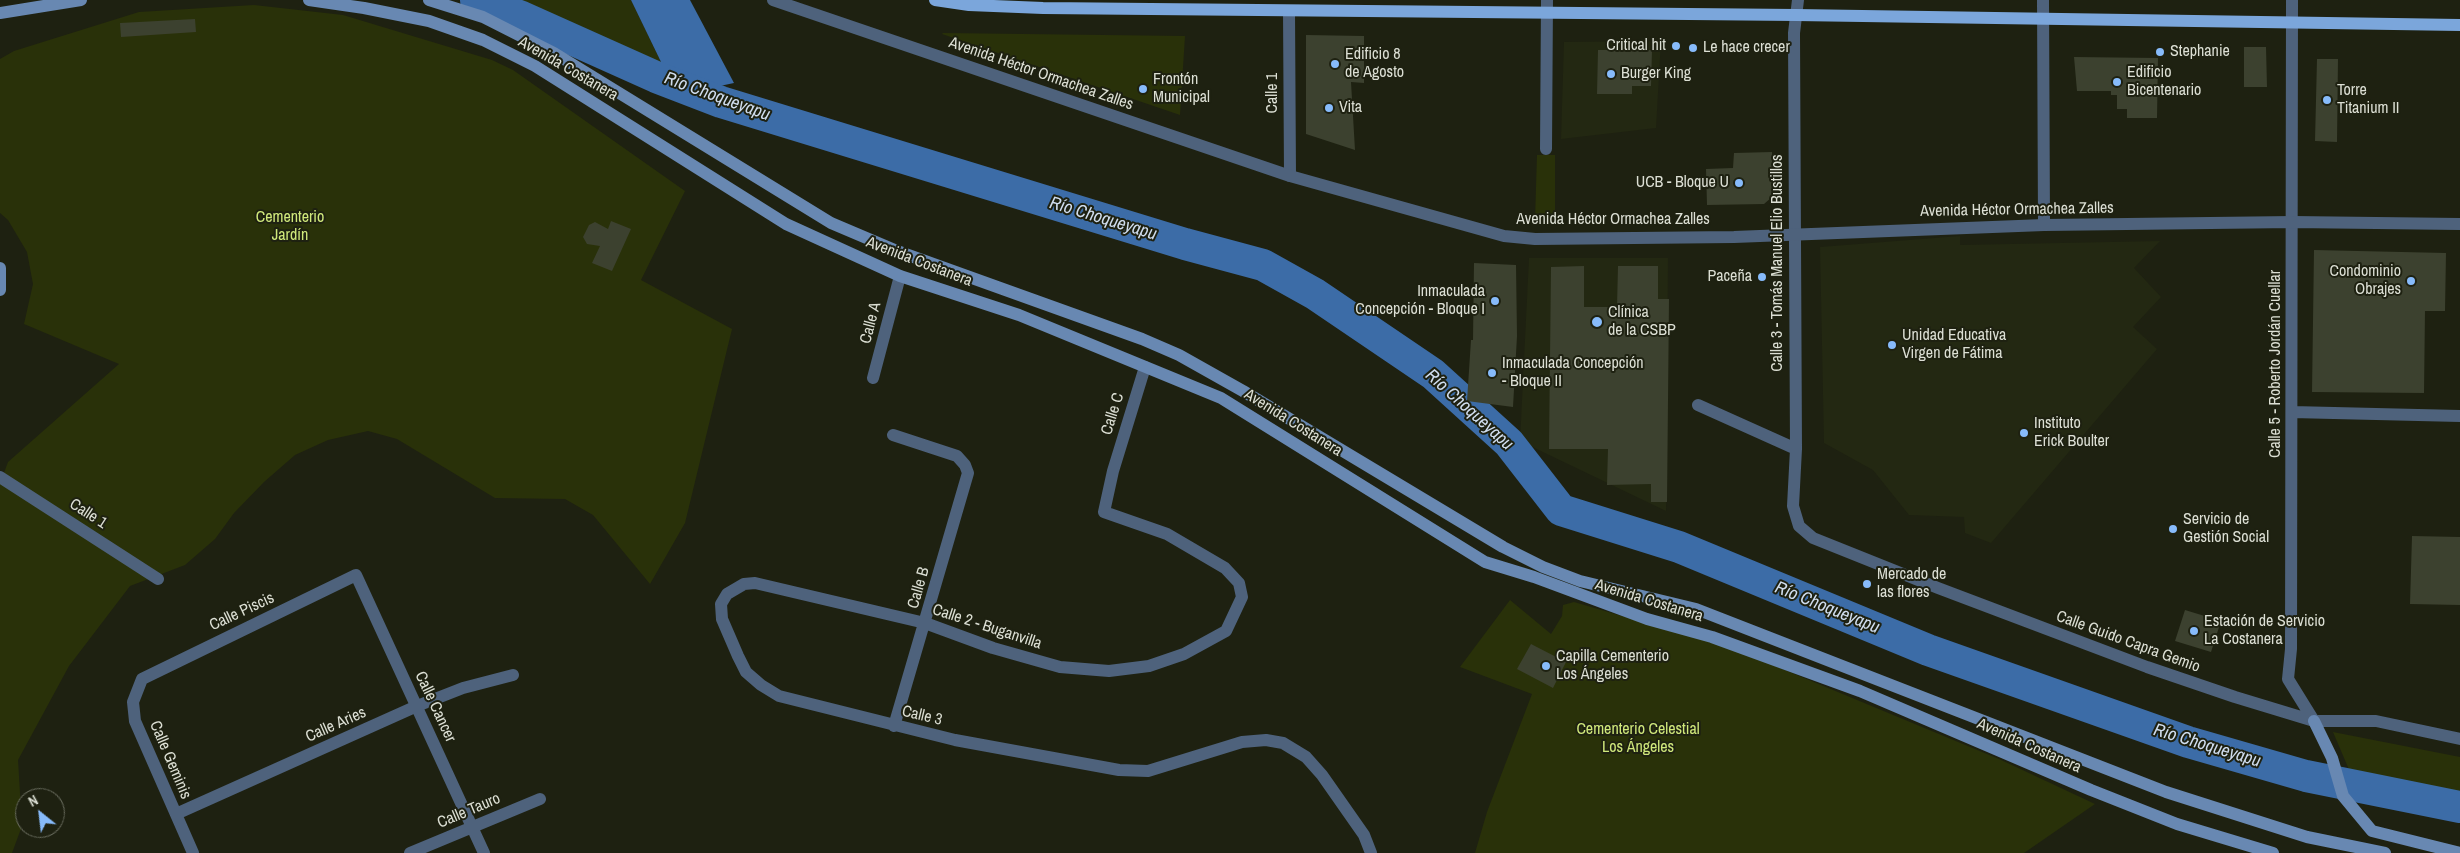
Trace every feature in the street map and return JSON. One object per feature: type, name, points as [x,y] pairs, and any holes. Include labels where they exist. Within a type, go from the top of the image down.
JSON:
[{"type":"main road","points":[[0,14],[81,0]]},
{"type":"main road","name":"Avenida Costanera","points":[[309,0],[364,8],[429,21],[483,40],[535,66],[786,224],[900,276],[1019,315],[1221,398],[1485,562],[1534,577],[1647,619],[1712,637],[1860,691],[2090,790],[2177,824],[2273,853]]},
{"type":"main road","name":"Avenida Costanera","points":[[429,0],[483,17],[554,53],[831,223],[897,251],[1142,339],[1179,355],[1243,391],[1503,547],[1543,567],[1580,581],[1696,609],[2166,792],[2308,837],[2385,853]]},
{"type":"main road","points":[[935,0],[969,5],[1044,4],[1289,11],[1547,6],[1796,14],[2460,25]]},
{"type":"main road","points":[[0,268],[0,290]]},
{"type":"main road","points":[[2314,721],[2332,758],[2343,796],[2372,831],[2460,853]]},
{"type":"street","name":"Avenida Héctor Ormachea Zalles","points":[[773,0],[1290,176],[1504,236],[1535,239],[1734,236],[2044,225],[2293,222],[2460,224]]},
{"type":"street","name":"Calle 3 - Tomás Manuel Elio Bustillos","points":[[1798,0],[1796,14],[1794,233],[1796,448],[1793,506],[1799,526]]},
{"type":"street","points":[[2043,0],[2044,225]]},
{"type":"street","name":"Calle 5 - Roberto Jordán Cuellar","points":[[2292,0],[2291,649],[2288,679],[2314,721]]},
{"type":"street","points":[[1546,149],[1547,6]]},
{"type":"street","name":"Calle 1","points":[[1289,11],[1290,176]]},
{"type":"street","name":"Calle A","points":[[873,378],[900,276]]},
{"type":"street","name":"Calle C","points":[[1145,367],[1113,471],[1104,512],[1167,534],[1225,568],[1239,583],[1242,598],[1236,612]]},
{"type":"street","points":[[1698,405],[1796,448]]},
{"type":"street","points":[[2292,412],[2460,416]]},
{"type":"street","name":"Calle B","points":[[893,435],[962,460],[967,469],[968,478],[894,726]]},
{"type":"street","name":"Calle 1","points":[[0,477],[158,579]]},
{"type":"street","name":"Calle Guido Capra Gemio","points":[[1799,526],[1813,538],[1947,592],[2147,667],[2314,721],[2376,721],[2460,739]]},
{"type":"street","name":"Calle Piscis","points":[[142,679],[356,575]]},
{"type":"street","name":"Calle Cancer","points":[[356,575],[484,853]]},
{"type":"street","name":"Calle 2 - Buganvilla","points":[[721,604],[727,594],[734,588],[744,584],[755,584],[926,623],[993,648],[1060,667],[1109,671],[1149,666],[1184,654],[1226,631],[1236,612]]},
{"type":"street","name":"Calle 3","points":[[721,604],[722,619],[746,672],[761,685],[779,696],[894,726],[955,740],[1120,770],[1148,772],[1242,742],[1266,740],[1283,743],[1306,757],[1322,775],[1364,835],[1371,853]]},
{"type":"street","name":"Calle Aries","points":[[176,814],[417,706],[463,688],[513,675]]},
{"type":"street","name":"Calle Geminis","points":[[142,679],[134,702],[136,721],[192,853]]},
{"type":"street","name":"Calle Tauro","points":[[410,853],[472,829],[540,798]]},
{"type":"shaded area","name":"Burger King","points":[[1661,41],[1656,128],[1561,139],[1564,42]]},
{"type":"shaded area","points":[[1960,236],[1960,245],[2160,241],[2134,268],[2161,297],[2133,327],[2157,349],[1991,543],[1965,533],[1964,517],[1909,515],[1873,470],[1824,443],[1820,247]]},
{"type":"shaded area","points":[[1529,258],[1668,258],[1666,511],[1520,441]]},
{"type":"green space","points":[[477,0],[631,0],[677,95],[506,11]]},
{"type":"green space","name":"Cementerio Jardín","points":[[254,5],[343,15],[492,60],[513,70],[685,191],[641,280],[732,329],[685,523],[650,584],[593,515],[565,499],[495,498],[397,439],[368,431],[328,440],[295,455],[264,482],[234,513],[215,539],[185,565],[130,586],[69,666],[18,760],[20,788],[15,788],[15,838],[18,838],[12,853],[0,853],[0,484],[8,462],[119,364],[24,324],[33,284],[27,252],[8,220],[0,213],[0,59],[14,51],[139,12]]},
{"type":"green space","name":"Frontón Municipal","points":[[942,34],[1185,36],[1180,115]]},
{"type":"green space","points":[[1537,155],[1555,155],[1555,220],[1535,220]]},
{"type":"green space","name":"Cementerio Celestial Los Ángeles","points":[[1510,600],[1551,634],[1562,616],[1563,605],[1574,602],[1732,648],[1999,759],[2095,804],[2024,853],[1475,853],[1487,812],[1532,694],[1460,667]]},
{"type":"green space","points":[[2333,732],[2460,757],[2460,796],[2350,772]]},
{"type":"water","points":[[631,0],[690,0],[734,83],[677,95]]},
{"type":"building","points":[[195,19],[196,32],[121,37],[120,23]]},
{"type":"building","points":[[1306,35],[1364,36],[1364,83],[1351,82],[1355,150],[1306,134]]},
{"type":"building","points":[[2244,47],[2266,47],[2267,87],[2244,87]]},
{"type":"building","points":[[1598,50],[1652,50],[1651,86],[1632,86],[1632,94],[1597,94]]},
{"type":"building","name":"Edificio Bicentenario","points":[[2074,57],[2158,58],[2157,118],[2127,118],[2127,109],[2117,109],[2117,95],[2111,95],[2111,91],[2077,91]]},
{"type":"building","name":"Torre Titanium II","points":[[2317,59],[2338,59],[2337,142],[2315,141]]},
{"type":"building","name":"UCB - Bloque U","points":[[1772,152],[1772,197],[1764,204],[1707,205],[1706,169],[1733,168],[1734,153]]},
{"type":"building","points":[[611,221],[631,229],[612,271],[592,263],[600,246],[587,244],[583,237],[589,225],[595,222],[608,229]]},
{"type":"building","points":[[2314,250],[2446,253],[2445,311],[2425,311],[2424,393],[2312,392]]},
{"type":"building","points":[[1474,263],[1516,265],[1517,336],[1513,407],[1467,401],[1471,340],[1473,340]]},
{"type":"building","points":[[1584,266],[1584,307],[1617,307],[1618,266],[1658,266],[1658,299],[1669,299],[1667,502],[1651,502],[1651,484],[1607,485],[1608,449],[1549,449],[1551,267]]},
{"type":"building","points":[[2412,536],[2460,537],[2460,605],[2410,604]]},
{"type":"building","points":[[2185,610],[2221,621],[2211,652],[2175,641]]},
{"type":"building","points":[[1531,644],[1566,662],[1553,688],[1517,669]]},
{"type":"waterway","name":"Río Choqueyapu","points":[[476,0],[522,17],[656,77],[721,102],[1185,244],[1263,265],[1315,294],[1433,374],[1509,443],[1561,510],[1679,547],[1928,650],[2188,742],[2306,776],[2460,807]]},
{"type":"place","name":"Critical hit","points":[[1676,46]]},
{"type":"place","name":"Le hace crecer","points":[[1693,48]]},
{"type":"place","name":"Stephanie","points":[[2160,52]]},
{"type":"place","name":"Edificio 8 de Agosto","points":[[1335,64]]},
{"type":"place","name":"Burger King","points":[[1611,74]]},
{"type":"place","name":"Edificio Bicentenario","points":[[2117,82]]},
{"type":"place","name":"Frontón Municipal","points":[[1143,89]]},
{"type":"place","name":"Torre Titanium II","points":[[2327,100]]},
{"type":"place","name":"Vita","points":[[1329,108]]},
{"type":"place","name":"UCB - Bloque U","points":[[1739,183]]},
{"type":"place","name":"Paceña","points":[[1762,277]]},
{"type":"place","name":"Condominio Obrajes","points":[[2411,281]]},
{"type":"place","name":"Inmaculada Concepción - Bloque I","points":[[1495,301]]},
{"type":"place","name":"Clínica de la CSBP","points":[[1597,322]]},
{"type":"place","name":"Unidad Educativa Virgen de Fátima","points":[[1892,345]]},
{"type":"place","name":"Inmaculada Concepción - Bloque II","points":[[1492,373]]},
{"type":"place","name":"Instituto Erick Boulter","points":[[2024,433]]},
{"type":"place","name":"Servicio de Gestión Social","points":[[2173,529]]},
{"type":"place","name":"Mercado de las flores","points":[[1867,584]]},
{"type":"place","name":"Estación de Servicio La Costanera","points":[[2194,631]]},
{"type":"place","name":"Capilla Cementerio Los Ángeles","points":[[1546,666]]}]
